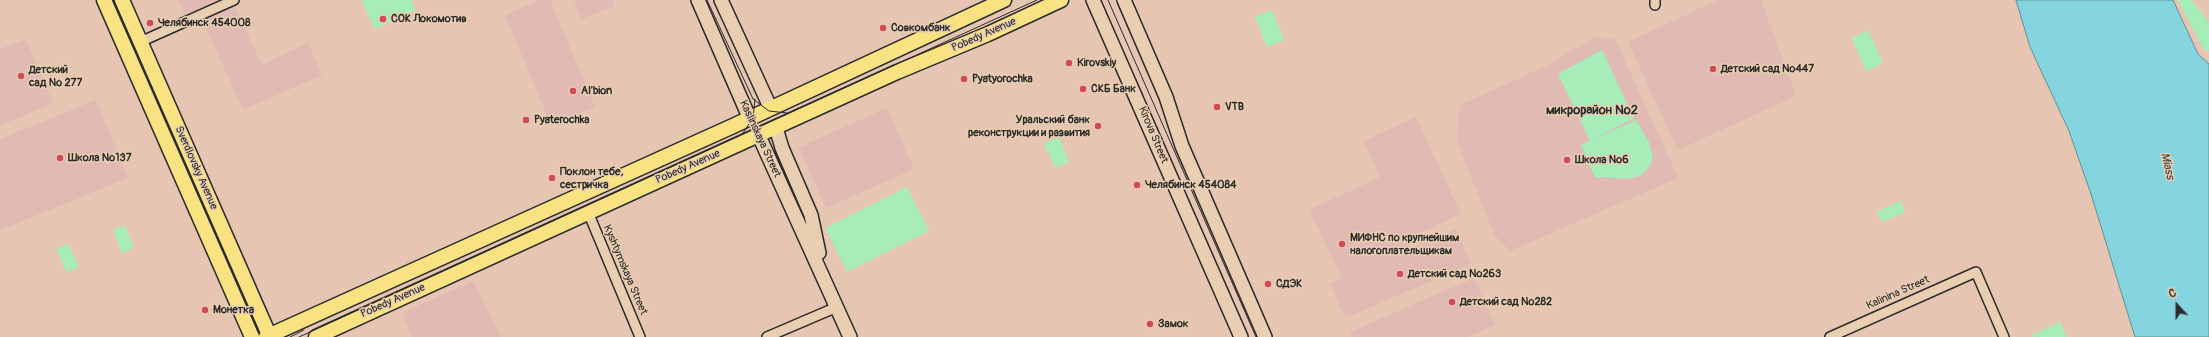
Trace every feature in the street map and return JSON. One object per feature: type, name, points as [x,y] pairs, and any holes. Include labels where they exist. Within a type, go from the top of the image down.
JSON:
[{"type":"main road","name":"Sverdlovsky Avenue","points":[[104,0],[252,337]]},
{"type":"main road","name":"Sverdlovsky Avenue","points":[[122,0],[269,336]]},
{"type":"main road","name":"Kaslinskaya Street","points":[[698,0],[749,117],[825,278],[850,337]]},
{"type":"main road","name":"Kaslinskaya Street","points":[[721,0],[770,107],[782,148],[811,215],[825,278]]},
{"type":"main road","name":"Pobedy Avenue","points":[[269,336],[1004,0]]},
{"type":"main road","name":"Pobedy Avenue","points":[[316,337],[588,212],[1061,0]]},
{"type":"main road","name":"Kirova Street","points":[[1093,0],[1134,90],[1241,337]]},
{"type":"main road","name":"Kirova Street","points":[[1124,0],[1166,97],[1182,146],[1265,337]]},
{"type":"street","points":[[140,42],[234,0]]},
{"type":"street","name":"Kyshtymskaya Street","points":[[588,212],[640,337]]},
{"type":"street","name":"Kalinina Street","points":[[1830,337],[1976,272],[2004,337]]},
{"type":"street","points":[[767,337],[837,307]]},
{"type":"shaded area","points":[[178,0],[223,0],[186,17]]},
{"type":"shaded area","points":[[540,0],[550,0],[595,107],[551,125],[505,15]]},
{"type":"shaded area","points":[[574,0],[612,0],[614,6],[582,19]]},
{"type":"shaded area","name":"Детский сад №447","points":[[1718,0],[1761,0],[1796,96],[1678,150],[1628,42]]},
{"type":"shaded area","points":[[235,7],[262,65],[308,43],[322,75],[243,110],[203,21]]},
{"type":"shaded area","name":"Школа №6","points":[[1595,37],[1615,39],[1678,178],[1510,251],[1495,236],[1457,142],[1460,105],[1544,67]]},
{"type":"shaded area","name":"Детский сад № 277","points":[[26,39],[53,103],[0,126],[0,49]]},
{"type":"shaded area","name":"Школа №137","points":[[96,100],[128,178],[0,230],[0,139]]},
{"type":"shaded area","points":[[887,108],[914,169],[826,208],[799,147]]},
{"type":"shaded area","points":[[1416,117],[1461,214],[1409,238],[1410,248],[1456,229],[1471,264],[1345,318],[1330,283],[1342,278],[1309,210],[1380,177],[1364,141]]},
{"type":"shaded area","name":"Детский сад №282","points":[[1474,278],[1495,325],[1468,337],[1352,337],[1350,332]]},
{"type":"shaded area","points":[[473,281],[501,337],[412,337],[402,313]]},
{"type":"green space","name":"СОК Локомотив","points":[[361,0],[411,0],[416,10],[375,29]]},
{"type":"green space","points":[[2178,0],[2192,0],[2209,23],[2209,52],[2203,48]]},
{"type":"green space","points":[[1272,10],[1284,40],[1267,47],[1255,17]]},
{"type":"green space","points":[[1868,30],[1883,63],[1866,71],[1852,38]]},
{"type":"green space","points":[[1602,50],[1634,118],[1590,141],[1558,74]]},
{"type":"green space","points":[[1636,120],[1649,142],[1653,158],[1649,167],[1640,176],[1627,179],[1604,177],[1595,178],[1581,145]]},
{"type":"green space","points":[[1059,137],[1069,162],[1055,168],[1044,143]]},
{"type":"green space","points":[[907,187],[929,231],[847,272],[825,228]]},
{"type":"green space","points":[[1901,201],[1905,212],[1882,222],[1877,212]]},
{"type":"green space","points":[[125,225],[134,248],[122,253],[113,230]]},
{"type":"green space","points":[[68,244],[79,267],[67,272],[56,249]]},
{"type":"green space","points":[[2060,322],[2067,337],[2033,337],[2032,335]]},
{"type":"water","name":"Miass","points":[[2016,0],[2173,0],[2198,54],[2209,64],[2209,337],[2135,337],[2091,194],[2069,131],[2030,47]]},
{"type":"tram line","points":[[707,0],[753,99],[769,111],[787,113]]},
{"type":"tram line","points":[[299,337],[1037,0]]},
{"type":"tram line","points":[[1108,0],[1256,337]]},
{"type":"tram line","points":[[743,133],[753,118],[755,99]]},
{"type":"tram line","points":[[290,337],[304,330]]},
{"type":"place","name":"СОК Локомотив","points":[[383,19]]},
{"type":"place","name":"Челябинск 454008","points":[[150,23]]},
{"type":"place","name":"Совкомбанк","points":[[883,28]]},
{"type":"place","name":"Kirovskiy","points":[[1069,63]]},
{"type":"place","name":"Детский сад №447","points":[[1713,69]]},
{"type":"place","name":"Детский сад № 277","points":[[21,76]]},
{"type":"place","name":"Pyatyorochka","points":[[964,79]]},
{"type":"place","name":"СКБ Банк","points":[[1083,89]]},
{"type":"place","name":"Al'bion","points":[[573,91]]},
{"type":"place","name":"VTB","points":[[1217,107]]},
{"type":"place","name":"Pyaterochka","points":[[526,120]]},
{"type":"place","name":"Уральский банк реконструкции и развития","points":[[1098,126]]},
{"type":"place","name":"Школа №137","points":[[60,158]]},
{"type":"place","name":"Школа №6","points":[[1567,160]]},
{"type":"place","name":"Поклон тебе, сестричка","points":[[552,178]]},
{"type":"place","name":"Челябинск 454084","points":[[1137,185]]},
{"type":"place","name":"МИФНС по крупнейшим налогоплательщикам","points":[[1342,244]]},
{"type":"place","name":"Детский сад №263","points":[[1400,274]]},
{"type":"place","name":"СДЭК","points":[[1268,284]]},
{"type":"place","name":"Детский сад №282","points":[[1452,302]]},
{"type":"place","name":"Монетка","points":[[205,310]]},
{"type":"place","name":"Замок","points":[[1150,324]]},
{"type":"district","name":"микрорайон №2","points":[[1592,111]]}]
